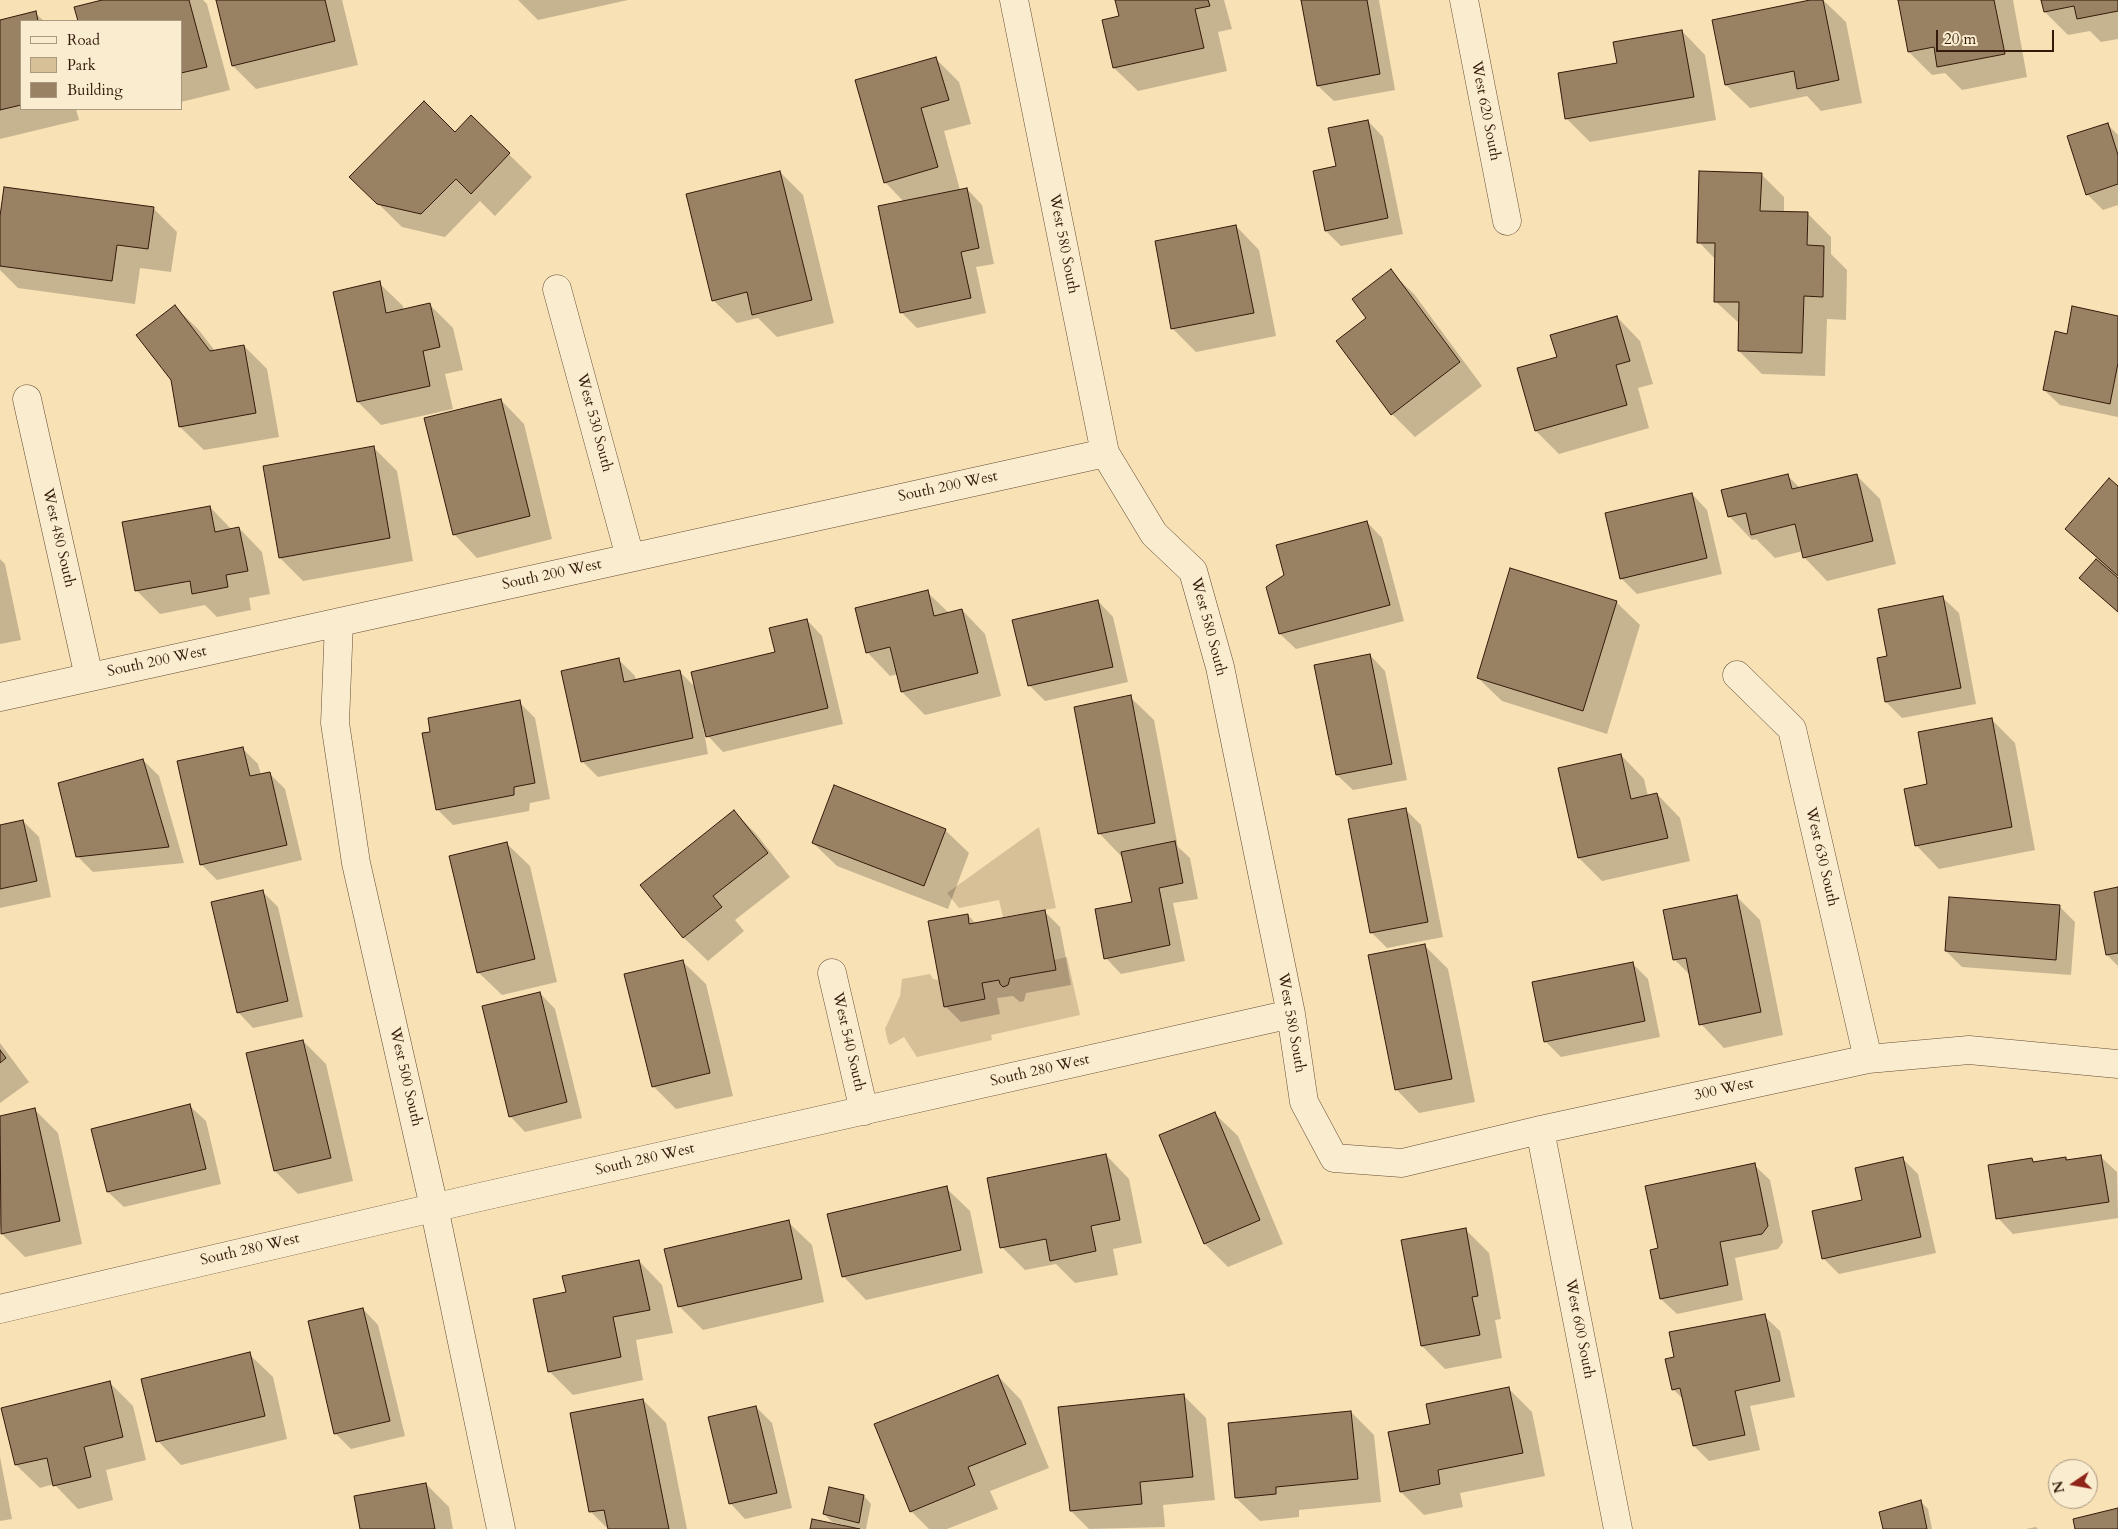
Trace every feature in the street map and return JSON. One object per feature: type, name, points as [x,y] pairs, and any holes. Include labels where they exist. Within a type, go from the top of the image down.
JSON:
[{"type":"street","name":"West 580 South","points":[[1014,0],[1105,453],[1154,534],[1193,571],[1220,667],[1291,1014],[1304,1102],[1334,1158]]},
{"type":"street","name":"West 620 South","points":[[1464,0],[1507,221]]},
{"type":"street","name":"West 530 South","points":[[557,289],[630,558]]},
{"type":"street","name":"West 480 South","points":[[27,398],[90,677]]},
{"type":"street","name":"South 200 West","points":[[0,697],[1105,453]]},
{"type":"street","name":"West 500 South","points":[[339,622],[335,723],[356,863],[434,1207],[501,1529]]},
{"type":"street","name":"West 630 South","points":[[1737,675],[1792,729],[1868,1059]]},
{"type":"street","name":"West 540 South","points":[[832,973],[864,1111]]},
{"type":"street","name":"South 280 West","points":[[0,1309],[434,1207],[1291,1014]]},
{"type":"street","name":"300 West","points":[[1334,1158],[1402,1163],[1540,1130],[1868,1059],[1969,1050],[2118,1064]]},
{"type":"street","name":"West 600 South","points":[[1540,1130],[1618,1529]]},
{"type":"green space","points":[[1039,827],[1056,908],[1003,917],[999,900],[959,908],[947,893]]},
{"type":"green space","points":[[1067,957],[1080,1015],[991,1035],[992,1040],[917,1057],[904,1037],[890,1045],[888,1042],[885,1029],[900,996],[902,979],[930,974],[933,979],[939,980],[944,1007],[985,999],[982,983],[999,980],[1003,986],[1008,985],[1010,978],[1056,970],[1054,960]]},
{"type":"building","points":[[102,0],[189,0],[207,67],[182,73],[182,20],[78,20],[74,7]]},
{"type":"building","points":[[216,0],[325,0],[335,41],[232,66]]},
{"type":"building","points":[[1115,0],[1208,0],[1210,6],[1195,9],[1204,48],[1113,68],[1102,20],[1119,16]]},
{"type":"building","points":[[1301,0],[1367,0],[1380,74],[1317,86]]},
{"type":"building","points":[[1810,0],[1823,0],[1839,80],[1797,89],[1794,71],[1725,85],[1712,20]]},
{"type":"building","points":[[1898,0],[1994,0],[2005,54],[1937,67],[1934,47],[1908,52]]},
{"type":"building","points":[[2041,0],[2118,0],[2118,11],[2077,19],[2074,6],[2044,12]]},
{"type":"building","points":[[36,11],[38,20],[20,20],[20,105],[0,110],[0,20]]},
{"type":"building","points":[[1682,30],[1694,97],[1565,119],[1558,73],[1617,63],[1613,42]]},
{"type":"building","points":[[936,57],[949,100],[921,108],[938,167],[884,183],[855,80]]},
{"type":"building","points":[[424,101],[455,132],[471,115],[510,153],[471,194],[456,179],[421,214],[377,204],[349,177]]},
{"type":"building","points":[[1368,120],[1388,218],[1325,231],[1313,171],[1336,166],[1328,128]]},
{"type":"building","points":[[2108,123],[2118,155],[2118,184],[2086,195],[2067,136]]},
{"type":"building","points":[[780,171],[812,300],[752,315],[747,292],[712,301],[686,194]]},
{"type":"building","points":[[1699,171],[1762,173],[1760,211],[1808,212],[1807,245],[1824,246],[1823,297],[1804,296],[1802,353],[1738,351],[1739,302],[1714,302],[1715,243],[1697,243]]},
{"type":"building","points":[[4,187],[154,207],[148,249],[117,245],[112,281],[0,266],[0,216]]},
{"type":"building","points":[[967,188],[979,248],[961,252],[971,298],[900,313],[878,206]]},
{"type":"building","points":[[1236,225],[1254,313],[1171,329],[1155,241]]},
{"type":"building","points":[[1391,269],[1460,362],[1391,415],[1336,341],[1366,318],[1352,299]]},
{"type":"building","points":[[380,281],[386,313],[430,303],[440,347],[423,351],[430,386],[357,402],[333,292]]},
{"type":"building","points":[[175,305],[210,351],[244,345],[256,413],[179,427],[171,380],[136,335]]},
{"type":"building","points":[[2072,306],[2118,316],[2118,363],[2110,404],[2043,390],[2055,331],[2067,334]]},
{"type":"building","points":[[1617,316],[1630,361],[1616,365],[1627,405],[1535,431],[1517,368],[1557,357],[1550,335]]},
{"type":"building","points":[[501,399],[530,516],[453,535],[424,418]]},
{"type":"building","points":[[374,446],[390,538],[279,558],[263,466]]},
{"type":"building","points":[[1788,474],[1792,489],[1857,474],[1873,541],[1803,558],[1795,524],[1751,535],[1746,513],[1728,517],[1721,490]]},
{"type":"building","points":[[2109,478],[2118,486],[2118,576],[2065,529]]},
{"type":"building","points":[[1692,493],[1707,558],[1620,579],[1605,513]]},
{"type":"building","points":[[210,506],[215,532],[239,527],[248,571],[226,575],[228,587],[192,594],[190,581],[135,591],[122,522]]},
{"type":"building","points":[[1367,521],[1390,605],[1279,634],[1266,587],[1284,575],[1276,545]]},
{"type":"building","points":[[2096,559],[2118,578],[2118,612],[2079,578]]},
{"type":"building","points":[[1510,568],[1617,601],[1583,711],[1477,678]]},
{"type":"building","points":[[928,590],[934,616],[962,609],[978,673],[901,692],[890,647],[866,653],[855,608]]},
{"type":"building","points":[[1943,596],[1961,688],[1885,702],[1877,658],[1887,656],[1878,609]]},
{"type":"building","points":[[1098,600],[1113,667],[1028,686],[1012,620]]},
{"type":"building","points":[[807,619],[828,708],[706,737],[691,672],[775,652],[769,628]]},
{"type":"building","points":[[1370,654],[1392,764],[1336,775],[1314,665]]},
{"type":"building","points":[[619,658],[624,682],[680,670],[693,738],[581,762],[561,671]]},
{"type":"building","points":[[1131,695],[1155,823],[1098,834],[1074,707]]},
{"type":"building","points":[[520,700],[535,783],[514,787],[514,795],[436,810],[422,733],[430,732],[428,718]]},
{"type":"building","points":[[1992,718],[2012,827],[1915,846],[1904,789],[1927,784],[1918,732]]},
{"type":"building","points":[[243,747],[250,776],[270,772],[287,845],[200,865],[177,761]]},
{"type":"building","points":[[1621,754],[1631,799],[1657,793],[1668,838],[1578,858],[1558,768]]},
{"type":"building","points":[[143,759],[169,847],[76,857],[58,783]]},
{"type":"building","points":[[834,785],[946,829],[924,886],[812,843]]},
{"type":"building","points":[[1406,808],[1428,922],[1370,933],[1348,819]]},
{"type":"building","points":[[734,810],[768,853],[713,896],[722,907],[683,938],[640,885]]},
{"type":"building","points":[[23,820],[37,881],[0,889],[0,825]]},
{"type":"building","points":[[1175,841],[1183,883],[1159,888],[1170,945],[1104,959],[1095,909],[1132,902],[1121,852]]},
{"type":"building","points":[[507,842],[535,959],[477,973],[449,856]]},
{"type":"building","points":[[2118,887],[2118,953],[2106,955],[2094,892]]},
{"type":"building","points":[[263,890],[288,1001],[237,1013],[211,902]]},
{"type":"building","points":[[1737,895],[1761,1012],[1699,1025],[1686,958],[1673,960],[1663,910]]},
{"type":"building","points":[[1949,897],[2060,905],[2056,960],[1945,951]]},
{"type":"building","points":[[1045,910],[1056,970],[1010,978],[1008,985],[1003,987],[999,980],[982,983],[985,999],[944,1007],[928,921],[968,914],[969,924]]},
{"type":"building","points":[[1425,944],[1452,1079],[1395,1090],[1368,955]]},
{"type":"building","points":[[683,960],[710,1073],[652,1087],[624,974]]},
{"type":"building","points":[[1633,962],[1645,1021],[1544,1042],[1532,982]]},
{"type":"building","points":[[540,992],[567,1102],[509,1117],[482,1006]]},
{"type":"building","points":[[303,1040],[331,1158],[274,1171],[246,1053]]},
{"type":"building","points":[[0,1050],[6,1058],[0,1063]]},
{"type":"building","points":[[190,1104],[206,1169],[107,1192],[91,1129]]},
{"type":"building","points":[[35,1108],[60,1221],[1,1234],[0,1116]]},
{"type":"building","points":[[1215,1112],[1260,1220],[1204,1244],[1159,1135]]},
{"type":"building","points":[[1106,1154],[1120,1220],[1091,1226],[1096,1251],[1050,1261],[1046,1239],[1000,1248],[987,1178]]},
{"type":"building","points":[[2101,1155],[2109,1202],[1996,1219],[1988,1165],[2032,1158],[2033,1162],[2066,1157],[2066,1160]]},
{"type":"building","points":[[1903,1157],[1921,1237],[1822,1259],[1812,1211],[1862,1200],[1855,1168]]},
{"type":"building","points":[[1755,1163],[1768,1226],[1762,1234],[1720,1242],[1728,1285],[1660,1299],[1650,1250],[1658,1248],[1645,1186]]},
{"type":"building","points":[[947,1186],[961,1250],[842,1277],[827,1214]]},
{"type":"building","points":[[789,1220],[802,1279],[678,1307],[664,1249]]},
{"type":"building","points":[[1466,1228],[1478,1296],[1472,1297],[1480,1335],[1421,1346],[1401,1240]]},
{"type":"building","points":[[639,1260],[650,1310],[613,1317],[621,1357],[548,1372],[533,1299],[566,1292],[562,1276]]},
{"type":"building","points":[[363,1308],[390,1421],[334,1434],[308,1321]]},
{"type":"building","points":[[1765,1314],[1780,1381],[1735,1391],[1745,1435],[1693,1446],[1680,1388],[1672,1390],[1665,1359],[1674,1357],[1669,1332]]},
{"type":"building","points":[[250,1352],[265,1416],[156,1442],[141,1379]]},
{"type":"building","points":[[998,1375],[1026,1444],[968,1467],[975,1485],[910,1512],[874,1424]]},
{"type":"building","points":[[110,1381],[123,1437],[84,1447],[91,1477],[53,1486],[47,1458],[15,1465],[1,1408]]},
{"type":"building","points":[[1509,1387],[1523,1453],[1438,1470],[1440,1484],[1400,1492],[1388,1432],[1430,1424],[1426,1404]]},
{"type":"building","points":[[1184,1394],[1193,1477],[1140,1482],[1142,1504],[1070,1511],[1058,1407]]},
{"type":"building","points":[[643,1399],[669,1529],[608,1529],[604,1510],[589,1512],[570,1413]]},
{"type":"building","points":[[756,1406],[777,1493],[729,1504],[708,1417]]},
{"type":"building","points":[[1351,1411],[1358,1479],[1276,1487],[1276,1494],[1235,1498],[1228,1423]]},
{"type":"building","points":[[426,1483],[435,1529],[360,1529],[354,1496]]},
{"type":"building","points":[[829,1487],[864,1495],[859,1523],[823,1514]]},
{"type":"building","points":[[1921,1500],[1927,1529],[1883,1529],[1879,1512]]},
{"type":"building","points":[[2118,1508],[2118,1529],[2075,1529],[2073,1519]]},
{"type":"building","points":[[812,1519],[860,1529],[810,1529]]}]
